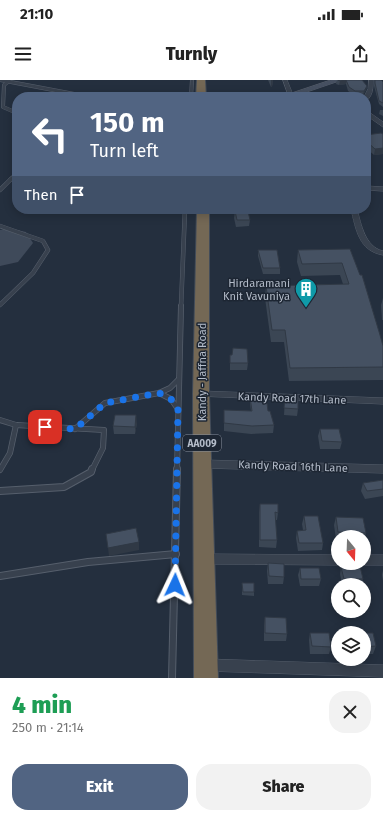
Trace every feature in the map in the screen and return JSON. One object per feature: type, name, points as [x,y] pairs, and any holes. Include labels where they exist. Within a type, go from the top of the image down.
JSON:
[{"type":"highway","points":[[201,80],[201,92]]},
{"type":"highway","name":"Kandy - Jaffna Road","points":[[203,214],[201,394],[206,672]]},
{"type":"street","points":[[285,80],[286,92]]},
{"type":"street","points":[[300,92],[338,80]]},
{"type":"street","points":[[370,92],[371,80]]},
{"type":"street","points":[[371,116],[379,123]]},
{"type":"street","points":[[371,188],[383,189]]},
{"type":"street","points":[[356,214],[367,244],[377,253],[383,253]]},
{"type":"street","name":"Kandy Road 17th Lane","points":[[201,394],[383,401]]},
{"type":"street","name":"Kandy Road 16th Lane","points":[[203,464],[383,469]]},
{"type":"street","points":[[204,559],[331,560]]},
{"type":"street","points":[[371,560],[383,560]]},
{"type":"street","points":[[206,672],[383,671]]},
{"type":"lane","points":[[0,80],[63,92]]},
{"type":"lane","points":[[20,84],[26,80]]},
{"type":"lane","points":[[191,92],[192,80]]},
{"type":"lane","points":[[9,82],[4,85],[3,107],[12,111]]},
{"type":"lane","points":[[0,190],[12,177]]},
{"type":"lane","points":[[172,678],[176,554],[178,380],[185,214]]},
{"type":"lane","points":[[0,226],[43,241],[48,250],[33,273],[0,305]]},
{"type":"lane","points":[[75,429],[105,403],[159,393],[170,388],[178,380]]},
{"type":"lane","points":[[159,393],[171,399],[178,409]]},
{"type":"lane","points":[[0,420],[16,424],[104,430],[103,448],[91,472],[64,487],[0,490]]},
{"type":"lane","points":[[0,470],[10,453],[16,424]]},
{"type":"lane","points":[[0,576],[47,568],[133,557],[176,554]]},
{"type":"building","points":[[346,80],[362,80],[367,86],[364,91],[355,91],[349,87]]},
{"type":"building","points":[[375,80],[381,80],[383,82],[383,103],[379,101]]},
{"type":"building","points":[[371,134],[383,134],[383,148],[375,149],[371,145]]},
{"type":"building","points":[[236,214],[249,214],[250,220],[237,220]]},
{"type":"building","points":[[350,249],[360,275],[362,275],[380,335],[383,346],[383,367],[290,368],[285,330],[272,330],[266,286],[349,284],[342,263],[302,264],[298,250]]},
{"type":"building","points":[[258,250],[277,250],[280,268],[263,268]]},
{"type":"building","points":[[233,348],[247,349],[248,363],[230,363],[230,355],[232,355]]},
{"type":"building","points":[[266,396],[268,411],[270,411],[274,425],[252,426],[224,423],[224,410],[252,411],[250,397]]},
{"type":"building","points":[[285,398],[298,399],[298,409],[284,408]]},
{"type":"building","points":[[115,415],[136,415],[135,427],[113,426]]},
{"type":"building","points":[[320,429],[339,429],[342,442],[322,441]]},
{"type":"building","points":[[383,480],[383,489],[367,491],[363,483]]},
{"type":"building","points":[[260,504],[278,504],[278,513],[275,512],[277,540],[260,540]]},
{"type":"building","points":[[304,516],[318,516],[323,543],[299,543],[297,531],[306,530]]},
{"type":"building","points":[[336,517],[363,518],[365,530],[338,530]]},
{"type":"building","points":[[136,528],[139,542],[108,548],[106,534]]},
{"type":"building","points":[[268,563],[284,564],[284,577],[269,576]]},
{"type":"building","points":[[300,568],[319,568],[321,579],[301,579]]},
{"type":"building","points":[[342,570],[361,570],[363,578],[344,578]]},
{"type":"building","points":[[242,583],[254,583],[254,592],[243,592]]},
{"type":"building","points":[[265,617],[286,618],[287,634],[265,633]]},
{"type":"building","points":[[310,633],[329,633],[331,647],[312,646]]},
{"type":"building","points":[[371,633],[373,633],[376,646],[371,646]]},
{"type":"runway","points":[[0,251],[8,243]]},
{"type":"place","name":"Hirdaramani Knit Vavuniya","points":[[306,308]]},
{"type":"route","points":[[45,427],[75,429],[105,403],[159,393],[171,399],[178,409],[175,585]]}]
